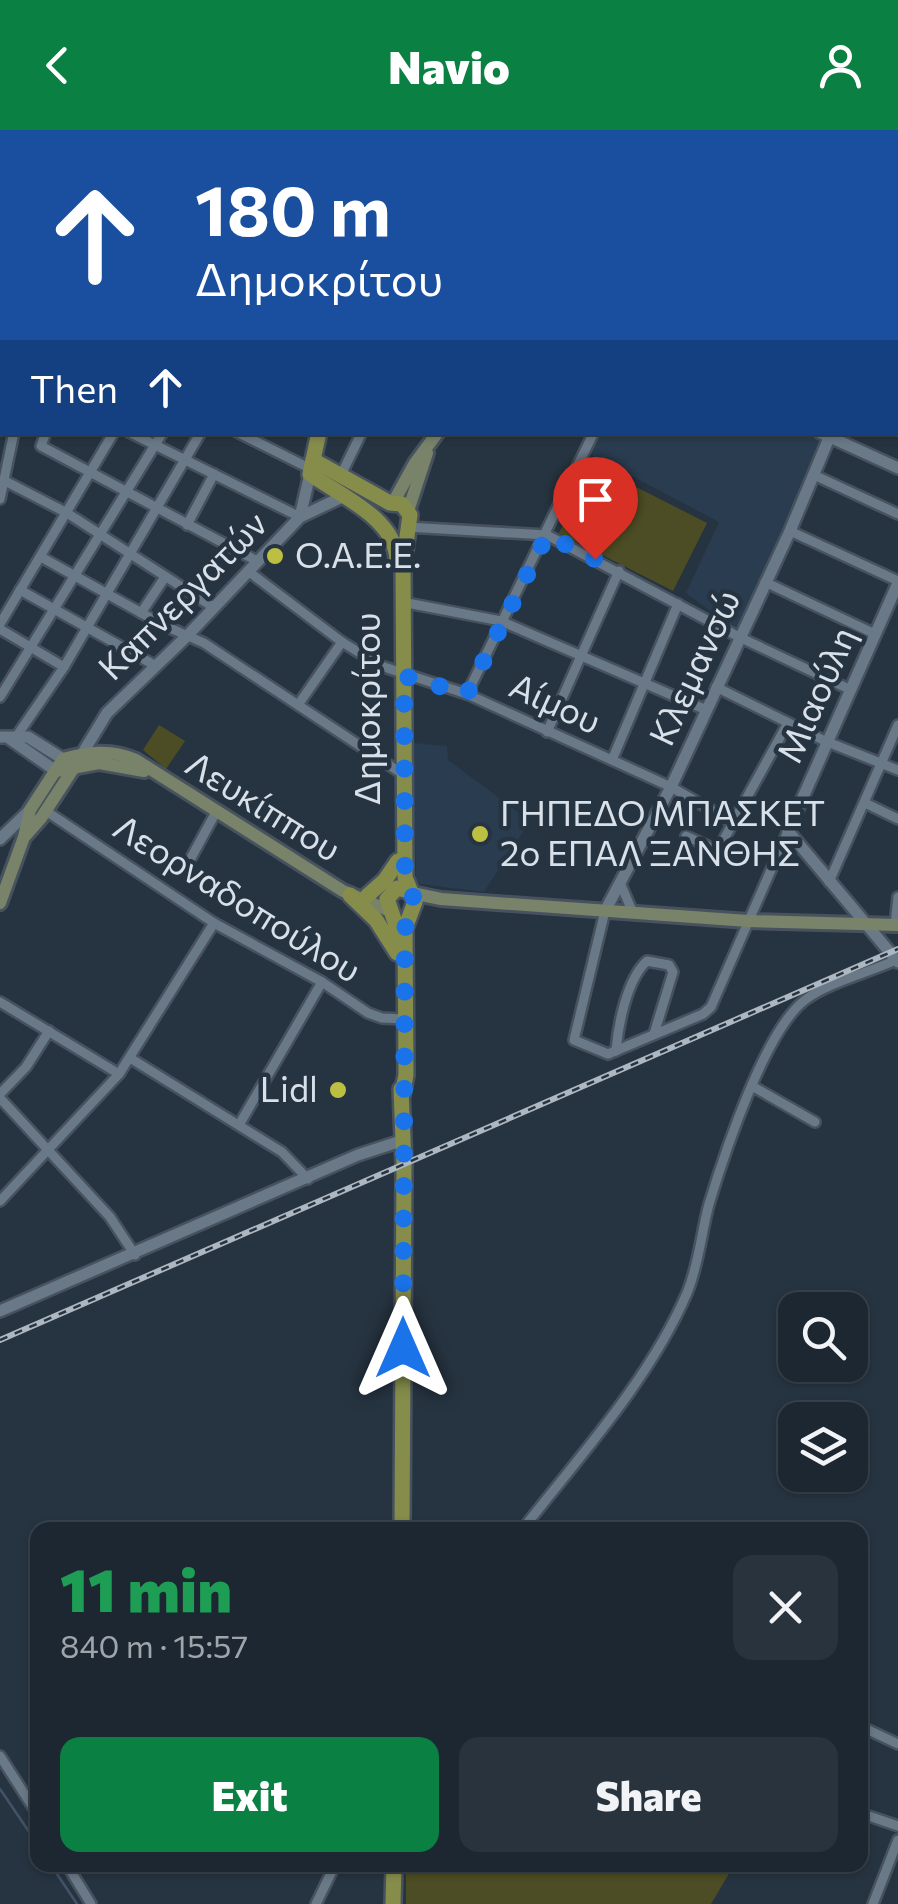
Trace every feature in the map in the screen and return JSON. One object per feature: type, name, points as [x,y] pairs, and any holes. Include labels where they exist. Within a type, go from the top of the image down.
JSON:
[{"type":"main road","points":[[311,468],[318,435]]},
{"type":"main road","points":[[311,468],[342,497],[396,533],[407,522],[428,450],[436,435]]},
{"type":"main road","points":[[384,526],[382,509],[392,503],[415,463],[428,450]]},
{"type":"main road","points":[[311,468],[341,475],[392,503],[402,504],[407,522]]},
{"type":"main road","name":"Δημοκρίτου","points":[[400,602],[407,522]]},
{"type":"main road","name":"Δημοκρίτου","points":[[384,526],[396,548],[400,602],[405,876],[402,891]]},
{"type":"main road","name":"Δημοκρίτου","points":[[401,674],[398,860],[402,891]]},
{"type":"main road","name":"Λευκίππου","points":[[69,763],[106,752],[123,754],[346,893],[401,913]]},
{"type":"main road","points":[[0,902],[30,810],[69,763]]},
{"type":"main road","points":[[24,837],[46,811],[69,763]]},
{"type":"main road","name":"Λευκίππου","points":[[69,763],[113,763],[152,773]]},
{"type":"main road","points":[[368,896],[398,860]]},
{"type":"main road","points":[[402,891],[415,902],[401,913],[398,956],[402,1019]]},
{"type":"main road","points":[[401,913],[386,903],[402,891],[441,899],[748,921],[866,926],[897,923]]},
{"type":"main road","name":"Λευκίππου","points":[[346,893],[368,896],[402,891]]},
{"type":"main road","points":[[346,893],[376,920],[398,956]]},
{"type":"main road","points":[[401,913],[441,899]]},
{"type":"main road","points":[[401,913],[402,1522]]},
{"type":"main road","points":[[393,1904],[394,1872]]},
{"type":"street","points":[[0,499],[13,435]]},
{"type":"street","name":"Αίμου","points":[[45,435],[41,446],[188,525],[252,566],[342,642],[401,674],[467,694],[612,760],[732,822]]},
{"type":"street","points":[[64,667],[0,626],[112,435]]},
{"type":"street","points":[[135,435],[300,517]]},
{"type":"street","points":[[0,697],[162,435]]},
{"type":"street","points":[[69,763],[9,738],[64,667],[199,435]]},
{"type":"street","points":[[242,435],[311,468],[300,517]]},
{"type":"street","points":[[341,475],[361,435]]},
{"type":"street","points":[[467,694],[593,435]]},
{"type":"street","name":"Κλεμανσώ","points":[[616,1052],[606,1054],[574,1040],[605,911],[671,788],[790,531],[826,435]]},
{"type":"street","points":[[828,435],[898,468]]},
{"type":"street","points":[[188,525],[214,474]]},
{"type":"street","points":[[814,475],[898,514]]},
{"type":"street","points":[[4,481],[67,513],[213,606]]},
{"type":"street","points":[[300,517],[342,497]]},
{"type":"street","name":"Καπνεργατών","points":[[69,763],[107,713],[300,517]]},
{"type":"street","points":[[407,522],[547,535],[739,637],[850,689]]},
{"type":"street","points":[[790,531],[897,588]]},
{"type":"street","points":[[41,556],[141,613],[204,643],[398,771]]},
{"type":"street","points":[[547,732],[619,571]]},
{"type":"street","points":[[141,613],[165,577]]},
{"type":"street","points":[[765,582],[875,634]]},
{"type":"street","name":"Μιαούλη","points":[[788,831],[825,741],[897,588]]},
{"type":"street","points":[[20,590],[156,666]]},
{"type":"street","points":[[400,602],[501,621],[704,710]]},
{"type":"street","points":[[612,760],[678,604]]},
{"type":"street","points":[[298,705],[342,642]]},
{"type":"street","points":[[716,688],[825,741],[898,770]]},
{"type":"street","name":"Καπνεργατών","points":[[106,752],[103,730],[107,713]]},
{"type":"street","points":[[718,850],[788,723]]},
{"type":"street","points":[[829,882],[898,725]]},
{"type":"street","points":[[865,803],[898,820]]},
{"type":"street","points":[[0,839],[30,810]]},
{"type":"street","name":"Λεορναδοπούλου","points":[[46,811],[214,923],[322,982],[368,1013],[402,1019]]},
{"type":"street","points":[[190,858],[216,812]]},
{"type":"street","points":[[528,1522],[624,1399],[686,1296],[709,1206],[752,1086],[779,1032],[807,998],[897,961],[788,831],[709,1010],[616,1052]]},
{"type":"street","points":[[686,836],[732,857]]},
{"type":"street","points":[[621,885],[633,912]]},
{"type":"street","points":[[897,923],[898,897]]},
{"type":"street","points":[[0,1200],[120,1074],[214,923]]},
{"type":"street","points":[[616,1052],[627,1001],[646,961],[669,964],[673,972],[654,1034]]},
{"type":"street","points":[[238,1125],[322,982]]},
{"type":"street","points":[[0,1002],[120,1074]]},
{"type":"street","points":[[49,1032],[26,1067],[0,1096],[116,1225],[135,1256]]},
{"type":"street","points":[[130,1058],[288,1157],[308,1179]]},
{"type":"street","points":[[752,1086],[815,1122]]},
{"type":"street","points":[[0,1312],[358,1155],[404,1140]]},
{"type":"street","points":[[868,1730],[898,1744]]},
{"type":"street","points":[[0,1756],[30,1803]]},
{"type":"street","points":[[868,1815],[898,1826]]},
{"type":"street","points":[[873,1904],[898,1840]]},
{"type":"street","points":[[70,1872],[91,1904]]},
{"type":"street","points":[[316,1904],[332,1872]]},
{"type":"shaded area","points":[[599,435],[825,438],[737,630],[686,593],[719,522],[590,454]]},
{"type":"shaded area","points":[[593,465],[707,523],[673,591],[559,533]]},
{"type":"shaded area","points":[[159,725],[185,741],[166,769],[143,750]]},
{"type":"shaded area","points":[[413,743],[447,746],[448,760],[530,821],[484,892],[420,884],[416,880]]},
{"type":"shaded area","points":[[406,1872],[730,1872],[711,1904],[406,1904]]},
{"type":"waterway","points":[[0,1789],[30,1833]]},
{"type":"waterway","points":[[56,1872],[77,1904]]},
{"type":"railway","points":[[0,1340],[898,949]]},
{"type":"place","name":"Ο.Α.Ε.Ε.","points":[[275,556]]},
{"type":"place","name":"ΓΗΠΕΔΟ ΜΠΑΣΚΕΤ 2ο ΕΠΑΛ ΞΑΝΘΗΣ","points":[[480,834]]},
{"type":"place","name":"Lidl","points":[[338,1090]]},
{"type":"route","points":[[403,1348],[405,928],[415,902],[405,876],[404,676],[467,694],[547,535],[595,559]]}]
